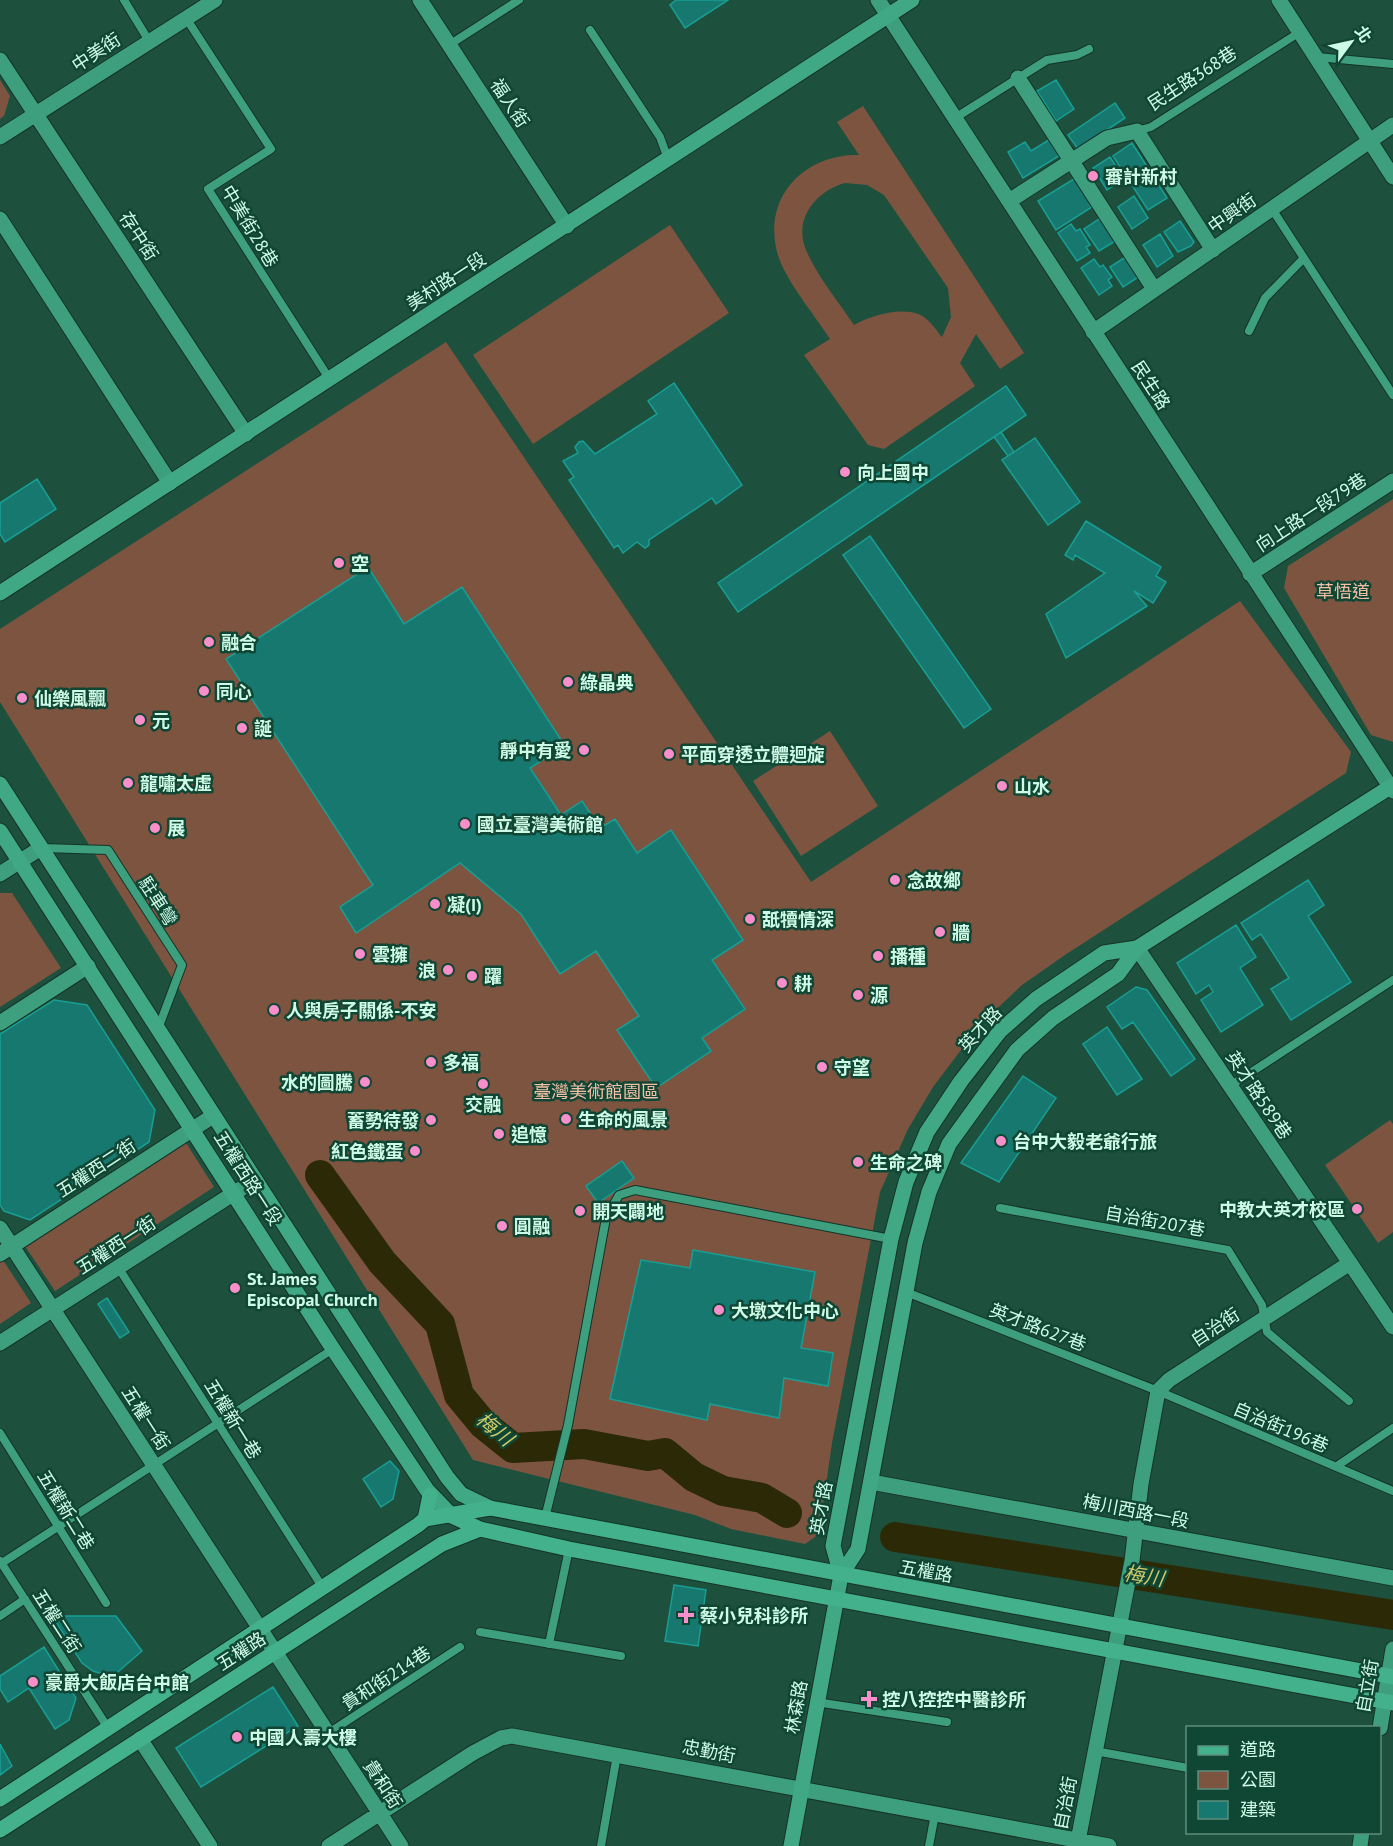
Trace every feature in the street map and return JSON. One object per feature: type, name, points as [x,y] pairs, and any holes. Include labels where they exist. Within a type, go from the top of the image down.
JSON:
[{"type":"main road","name":"美村路一段","points":[[0,593],[912,0]]},
{"type":"main road","name":"五權西路一段","points":[[0,784],[254,1181],[453,1486],[461,1494],[490,1508]]},
{"type":"main road","name":"英才路","points":[[841,1575],[858,1549],[906,1292],[929,1192],[949,1144],[977,1101],[1017,1050],[1053,1018],[1118,974],[1137,948],[1392,788]]},
{"type":"main road","name":"五權西路一段","points":[[0,831],[235,1193],[333,1349],[430,1495],[452,1516]]},
{"type":"main road","name":"英才路","points":[[841,1575],[833,1546],[891,1239],[906,1182],[927,1132],[960,1081],[1000,1031],[1036,999],[1104,953],[1137,948]]},
{"type":"main road","points":[[442,1544],[452,1516],[453,1486]]},
{"type":"main road","points":[[425,1519],[430,1495]]},
{"type":"main road","name":"五權路","points":[[0,1799],[425,1519],[490,1508],[1390,1676]]},
{"type":"main road","points":[[452,1516],[480,1530],[569,1549],[1388,1702]]},
{"type":"main road","name":"五權路","points":[[0,1830],[442,1544],[480,1530]]},
{"type":"main road","name":"林森路","points":[[790,1846],[841,1575]]},
{"type":"street","name":"福人街","points":[[420,0],[567,226]]},
{"type":"street","name":"民生路","points":[[878,0],[1250,574],[1392,788]]},
{"type":"street","points":[[1279,0],[1393,177]]},
{"type":"street","name":"中美街","points":[[0,137],[208,2]]},
{"type":"street","name":"存中街","points":[[0,60],[246,434]]},
{"type":"street","points":[[1018,78],[1154,289]]},
{"type":"street","name":"中興街","points":[[1093,332],[1393,125]]},
{"type":"street","points":[[1137,131],[1213,250]]},
{"type":"street","name":"民生路368巷","points":[[1009,201],[1107,138],[1137,131]]},
{"type":"street","points":[[0,219],[170,483]]},
{"type":"street","name":"向上路一段79巷","points":[[1250,574],[1393,481]]},
{"type":"street","points":[[0,874],[41,848]]},
{"type":"street","name":"英才路589巷","points":[[1137,948],[1350,1263]]},
{"type":"street","points":[[0,1023],[88,966]]},
{"type":"street","name":"五權西二街","points":[[6,1250],[213,1116]]},
{"type":"street","name":"五權西一街","points":[[0,1343],[254,1181]]},
{"type":"street","name":"五權一街","points":[[0,1228],[6,1250],[53,1309],[274,1652]]},
{"type":"street","points":[[1350,1263],[1393,1327]]},
{"type":"street","name":"自治街","points":[[1158,1391],[1169,1380],[1350,1263]]},
{"type":"street","points":[[1136,1531],[1141,1484],[1158,1391]]},
{"type":"street","name":"梅川西路一段","points":[[871,1482],[1393,1578]]},
{"type":"street","name":"自治街","points":[[1077,1843],[1136,1531]]},
{"type":"street","name":"自立街","points":[[1381,1726],[1388,1702],[1393,1649]]},
{"type":"street","name":"貴和街","points":[[274,1652],[401,1846]]},
{"type":"street","name":"忠勤街","points":[[329,1846],[501,1738],[524,1737],[1077,1843],[1109,1846]]},
{"type":"street","points":[[140,1739],[210,1846]]},
{"type":"lane","points":[[124,0],[149,41]]},
{"type":"lane","points":[[449,45],[519,0]]},
{"type":"lane","name":"中美街28巷","points":[[186,18],[271,148],[208,189],[330,380]]},
{"type":"lane","points":[[590,30],[660,137],[668,160]]},
{"type":"lane","name":"民生路368巷","points":[[1137,131],[1151,127],[1300,32]]},
{"type":"lane","points":[[955,118],[1047,60],[1077,55],[1089,49]]},
{"type":"lane","points":[[1316,57],[1393,64]]},
{"type":"lane","points":[[1272,209],[1393,395]]},
{"type":"lane","points":[[1249,331],[1265,298],[1304,258]]},
{"type":"lane","name":"駐車彎","points":[[41,848],[108,850],[182,964],[158,1030]]},
{"type":"lane","points":[[1230,1086],[1393,980]]},
{"type":"lane","points":[[545,1518],[568,1425],[606,1218],[619,1196],[635,1190],[891,1239]]},
{"type":"lane","name":"自治街207巷","points":[[1000,1208],[1228,1250],[1262,1305],[1265,1318]]},
{"type":"lane","name":"五權新一巷","points":[[118,1267],[323,1588]]},
{"type":"lane","name":"英才路627巷","points":[[906,1292],[1158,1391]]},
{"type":"lane","points":[[1265,1318],[1267,1332],[1349,1401]]},
{"type":"lane","points":[[1,1562],[333,1349]]},
{"type":"lane","name":"自治街196巷","points":[[1158,1391],[1393,1491]]},
{"type":"lane","points":[[1337,1466],[1393,1428]]},
{"type":"lane","name":"五權新二巷","points":[[0,1433],[106,1603]]},
{"type":"lane","points":[[549,1644],[569,1549]]},
{"type":"lane","name":"五權二街","points":[[1,1562],[108,1728]]},
{"type":"lane","points":[[0,1616],[25,1599]]},
{"type":"lane","points":[[480,1632],[621,1656]]},
{"type":"lane","name":"貴和街214巷","points":[[327,1734],[460,1647]]},
{"type":"lane","points":[[816,1702],[947,1722]]},
{"type":"lane","points":[[1095,1751],[1186,1768]]},
{"type":"lane","points":[[601,1846],[617,1753]]},
{"type":"lane","points":[[929,1846],[935,1814]]},
{"type":"green space","points":[[0,80],[10,96],[4,116],[0,119]]},
{"type":"green space","points":[[863,106],[1024,353],[1000,369],[976,334],[960,363],[975,386],[884,449],[868,445],[804,355],[830,339],[786,273],[777,252],[774,232],[776,213],[792,182],[806,170],[821,162],[859,155],[837,122]],"holes":[[[845,183],[867,185],[884,195],[948,288],[951,317],[942,337],[925,318],[910,312],[884,314],[854,325],[822,279],[806,250],[803,239],[805,217],[816,200],[825,192]]]},
{"type":"green space","points":[[670,225],[729,313],[533,444],[473,355]]},
{"type":"green space","name":"臺灣美術館園區","points":[[446,342],[811,882],[1240,601],[1351,752],[1346,773],[1022,985],[985,1020],[933,1087],[908,1129],[880,1192],[832,1443],[819,1534],[805,1544],[731,1529],[695,1515],[473,1460],[0,702],[0,629]]},
{"type":"green space","name":"草悟道","points":[[1393,499],[1393,742],[1371,735],[1284,588],[1288,566]]},
{"type":"green space","points":[[830,731],[878,806],[801,856],[753,781]]},
{"type":"green space","points":[[0,893],[12,893],[61,968],[0,1007]]},
{"type":"green space","points":[[1390,1120],[1393,1124],[1393,1232],[1378,1243],[1325,1165]]},
{"type":"green space","points":[[183,1138],[214,1187],[55,1291],[23,1243]]},
{"type":"green space","points":[[3,1260],[31,1303],[0,1324],[0,1262]]},
{"type":"building","points":[[676,0],[728,0],[685,28],[670,5]]},
{"type":"building","points":[[1056,80],[1074,109],[1056,121],[1037,91]]},
{"type":"building","points":[[1115,103],[1125,118],[1078,149],[1068,135]]},
{"type":"building","points":[[1052,138],[1062,154],[1023,178],[1008,152],[1025,142],[1031,151]]},
{"type":"building","points":[[1132,143],[1167,198],[1148,210],[1113,156]]},
{"type":"building","points":[[1110,157],[1124,179],[1107,190],[1093,168]]},
{"type":"building","points":[[1077,177],[1095,205],[1056,230],[1038,201]]},
{"type":"building","points":[[1134,196],[1148,218],[1132,229],[1118,207]]},
{"type":"building","points":[[1102,217],[1117,240],[1099,251],[1084,229]]},
{"type":"building","points":[[1180,221],[1194,242],[1191,246],[1178,252],[1164,232]]},
{"type":"building","points":[[1071,224],[1076,231],[1080,229],[1090,245],[1086,247],[1090,253],[1077,261],[1058,233]]},
{"type":"building","points":[[1160,234],[1173,256],[1157,267],[1143,245]]},
{"type":"building","points":[[1127,256],[1140,276],[1123,287],[1110,267]]},
{"type":"building","points":[[1094,259],[1100,267],[1103,265],[1112,277],[1108,280],[1112,286],[1099,295],[1081,268]]},
{"type":"building","points":[[674,383],[742,485],[716,504],[712,498],[649,540],[649,545],[645,548],[637,542],[623,553],[618,545],[614,548],[569,480],[574,477],[563,461],[578,453],[575,447],[579,442],[583,441],[595,454],[657,414],[648,401]]},
{"type":"building","points":[[1006,386],[1026,415],[738,612],[718,583]]},
{"type":"building","points":[[1001,432],[1014,452],[1008,456],[994,437]]},
{"type":"building","points":[[1035,438],[1080,502],[1048,525],[1002,460]]},
{"type":"building","points":[[37,479],[56,509],[5,542],[0,534],[0,503]]},
{"type":"building","points":[[1086,521],[1161,567],[1156,576],[1166,582],[1153,603],[1134,591],[1147,606],[1066,658],[1046,614],[1105,573],[1075,555],[1073,560],[1065,555]]},
{"type":"building","points":[[870,536],[991,709],[964,728],[843,555]]},
{"type":"building","name":"國立臺灣美術館","points":[[368,567],[404,624],[462,587],[565,746],[530,768],[561,815],[582,801],[600,828],[615,819],[637,853],[671,830],[743,940],[712,960],[745,1009],[702,1038],[711,1051],[656,1088],[617,1030],[639,1016],[596,951],[560,974],[521,914],[460,863],[356,933],[340,907],[373,885],[226,659]]},
{"type":"building","points":[[1308,880],[1324,905],[1308,916],[1351,982],[1291,1020],[1271,989],[1289,978],[1261,934],[1252,940],[1241,923]]},
{"type":"building","points":[[1236,925],[1256,957],[1240,968],[1263,1005],[1221,1032],[1201,1000],[1213,992],[1209,985],[1196,994],[1177,963]]},
{"type":"building","points":[[1136,987],[1147,990],[1195,1059],[1171,1076],[1133,1022],[1122,1029],[1107,1007]]},
{"type":"building","points":[[54,1000],[87,1005],[155,1110],[149,1142],[30,1220],[4,1211],[0,1205],[0,1034]]},
{"type":"building","points":[[1107,1027],[1142,1079],[1117,1095],[1083,1044]]},
{"type":"building","name":"台中大毅老爺行旅","points":[[1023,1076],[1056,1098],[999,1182],[961,1163]]},
{"type":"building","points":[[622,1161],[634,1178],[598,1203],[586,1186]]},
{"type":"building","name":"大墩文化中心","points":[[693,1250],[815,1272],[801,1348],[833,1353],[828,1386],[784,1378],[779,1418],[710,1404],[707,1420],[610,1399],[641,1260],[690,1268]]},
{"type":"building","points":[[107,1298],[129,1332],[120,1338],[98,1304]]},
{"type":"building","points":[[390,1461],[399,1471],[393,1499],[381,1507],[363,1479]]},
{"type":"building","name":"蔡小兒科診所","points":[[674,1585],[706,1590],[698,1646],[665,1641]]},
{"type":"building","points":[[52,1616],[116,1616],[142,1651],[112,1677],[93,1671],[82,1663]]},
{"type":"building","name":"豪爵大飯店台中館","points":[[44,1647],[76,1698],[69,1720],[55,1729],[29,1688],[8,1702],[0,1689],[0,1676]]},
{"type":"building","name":"中國人壽大樓","points":[[273,1687],[298,1726],[201,1787],[176,1748]]},
{"type":"building","points":[[0,1744],[12,1766],[0,1775]]},
{"type":"waterway","name":"梅川","points":[[320,1175],[382,1262],[440,1324],[459,1395],[483,1424],[513,1448],[584,1444],[648,1456],[665,1453],[694,1477],[723,1491],[762,1498],[787,1513]]},
{"type":"waterway","name":"梅川","points":[[895,1537],[1393,1615]]},
{"type":"place","name":"審計新村","points":[[1093,176]]},
{"type":"place","name":"向上國中","points":[[845,472]]},
{"type":"place","name":"空","points":[[339,563]]},
{"type":"place","name":"融合","points":[[209,642]]},
{"type":"place","name":"綠晶典","points":[[568,682]]},
{"type":"place","name":"同心","points":[[204,691]]},
{"type":"place","name":"仙樂風飄","points":[[22,698]]},
{"type":"place","name":"元","points":[[140,720]]},
{"type":"place","name":"誕","points":[[242,728]]},
{"type":"place","name":"靜中有愛","points":[[584,750]]},
{"type":"place","name":"平面穿透立體迴旋","points":[[669,754]]},
{"type":"place","name":"龍嘯太虛","points":[[128,783]]},
{"type":"place","name":"山水","points":[[1002,786]]},
{"type":"place","name":"國立臺灣美術館","points":[[465,824]]},
{"type":"place","name":"展","points":[[155,828]]},
{"type":"place","name":"念故鄉","points":[[895,880]]},
{"type":"place","name":"凝(I)","points":[[435,904]]},
{"type":"place","name":"舐犢情深","points":[[750,919]]},
{"type":"place","name":"牆","points":[[940,932]]},
{"type":"place","name":"雲擁","points":[[360,954]]},
{"type":"place","name":"播種","points":[[878,956]]},
{"type":"place","name":"浪","points":[[448,970]]},
{"type":"place","name":"躍","points":[[472,976]]},
{"type":"place","name":"耕","points":[[782,983]]},
{"type":"place","name":"源","points":[[858,995]]},
{"type":"place","name":"人與房子關係-不安","points":[[274,1010]]},
{"type":"place","name":"多福","points":[[431,1062]]},
{"type":"place","name":"守望","points":[[822,1067]]},
{"type":"place","name":"水的圖騰","points":[[365,1082]]},
{"type":"place","name":"交融","points":[[483,1084]]},
{"type":"place","name":"生命的風景","points":[[566,1119]]},
{"type":"place","name":"蓄勢待發","points":[[431,1120]]},
{"type":"place","name":"追憶","points":[[499,1134]]},
{"type":"place","name":"台中大毅老爺行旅","points":[[1001,1141]]},
{"type":"place","name":"紅色鐵蛋","points":[[415,1151]]},
{"type":"place","name":"生命之碑","points":[[858,1162]]},
{"type":"place","name":"中教大英才校區","points":[[1357,1209]]},
{"type":"place","name":"開天闢地","points":[[580,1211]]},
{"type":"place","name":"圓融","points":[[502,1226]]},
{"type":"place","name":"St. James Episcopal Church","points":[[235,1288]]},
{"type":"place","name":"大墩文化中心","points":[[719,1310]]},
{"type":"place","name":"蔡小兒科診所","points":[[686,1615]]},
{"type":"place","name":"豪爵大飯店台中館","points":[[33,1682]]},
{"type":"place","name":"控八控控中醫診所","points":[[869,1699]]},
{"type":"place","name":"中國人壽大樓","points":[[237,1737]]}]
